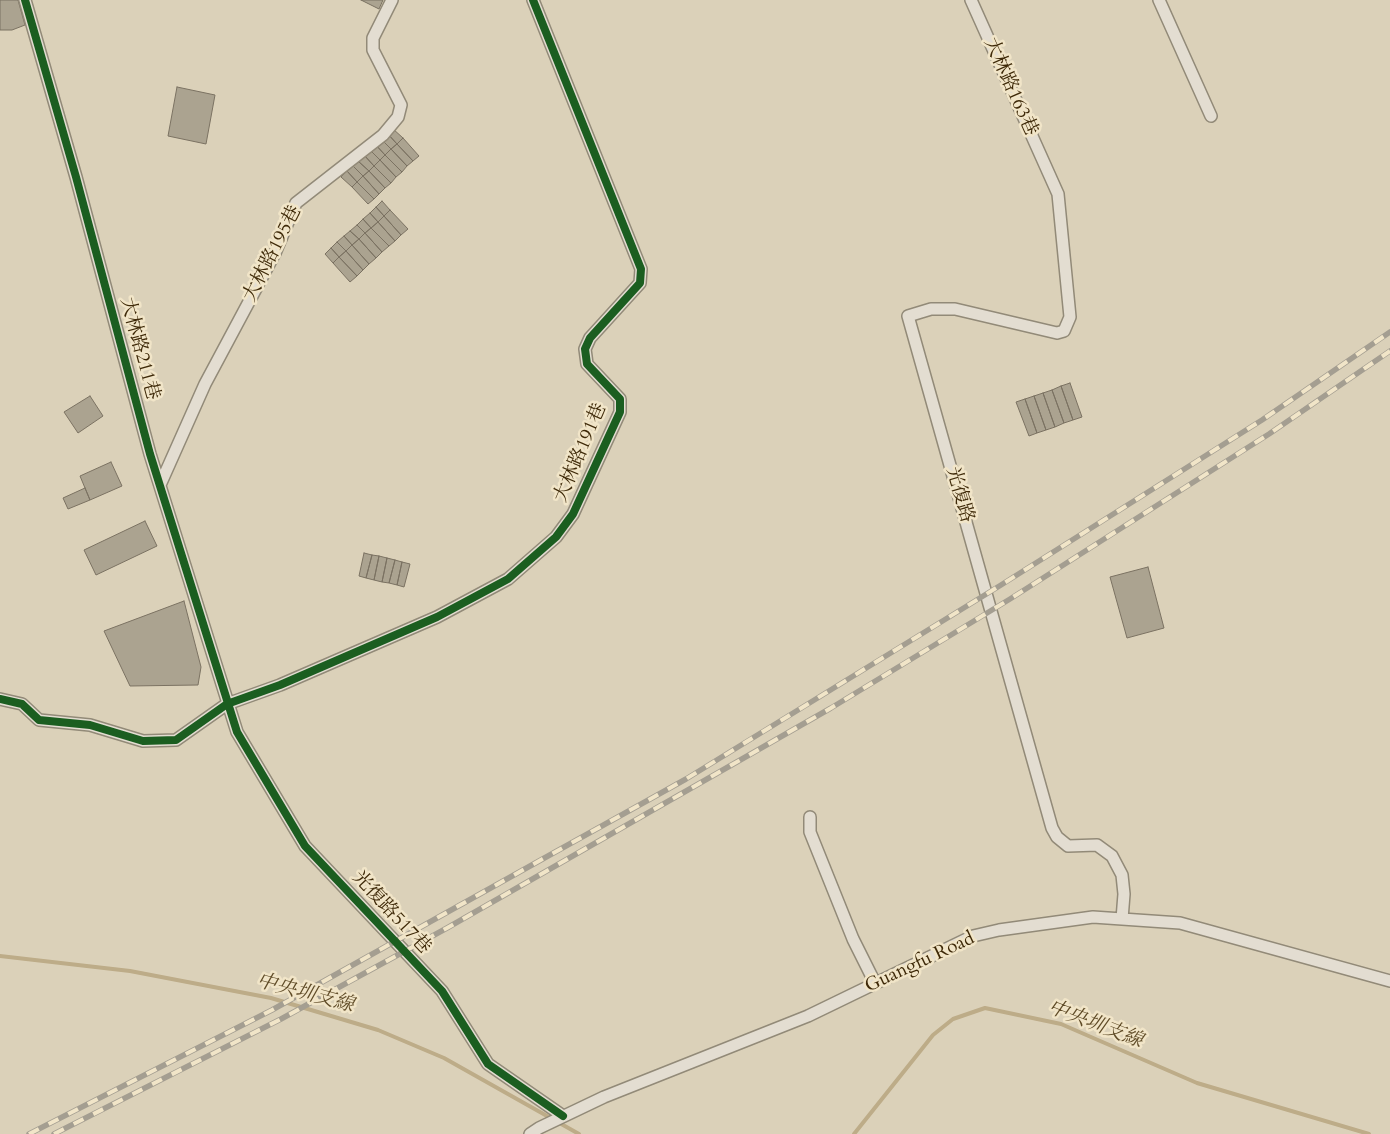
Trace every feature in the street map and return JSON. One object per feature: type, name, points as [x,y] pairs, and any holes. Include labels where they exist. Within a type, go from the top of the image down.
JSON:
[{"type":"street","name":"大林路211巷","points":[[25,0],[76,177],[160,486],[227,704]]},
{"type":"street","name":"大林路195巷","points":[[160,486],[205,384],[275,253],[296,203],[383,135],[398,117],[401,105],[373,50],[373,38],[392,0]]},
{"type":"street","name":"大林路191巷","points":[[0,700],[22,704],[39,720],[90,725],[143,741],[176,740],[227,704],[280,684],[437,617],[508,579],[556,536],[573,514],[620,412],[620,399],[587,364],[586,349],[590,338],[640,283],[641,268],[533,0]]},
{"type":"street","name":"大林路163巷","points":[[971,0],[1058,194]]},
{"type":"street","points":[[1159,0],[1211,116]]},
{"type":"street","name":"光復路","points":[[1058,194],[1070,317],[1064,331],[1057,333],[955,309],[930,309],[908,316],[1052,828],[1057,837],[1068,846],[1097,844],[1112,856],[1122,875],[1124,894],[1122,919]]},
{"type":"street","name":"光復路517巷","points":[[227,704],[236,732],[305,846],[442,991],[488,1064],[563,1116]]},
{"type":"street","points":[[810,817],[810,832],[853,939],[875,983]]},
{"type":"street","name":"Guangfu Road","points":[[534,1131],[613,1093],[808,1016],[973,936],[1092,917],[1180,923],[1390,981]]},
{"type":"building","points":[[0,0],[18,0],[25,25],[12,30],[0,30]]},
{"type":"building","points":[[361,0],[383,0],[379,9]]},
{"type":"building","points":[[177,87],[215,95],[206,144],[168,136]]},
{"type":"building","points":[[392,128],[403,138],[397,144],[387,133]]},
{"type":"building","points":[[387,133],[397,144],[391,149],[381,139]]},
{"type":"building","points":[[403,138],[419,156],[413,161],[397,144]]},
{"type":"building","points":[[381,139],[391,149],[385,155],[375,144]]},
{"type":"building","points":[[375,144],[385,155],[380,160],[370,150]]},
{"type":"building","points":[[397,144],[413,161],[407,166],[391,149]]},
{"type":"building","points":[[391,149],[407,166],[402,172],[385,155]]},
{"type":"building","points":[[370,150],[380,160],[374,166],[364,155]]},
{"type":"building","points":[[364,155],[374,166],[369,171],[358,161]]},
{"type":"building","points":[[385,155],[402,172],[396,177],[380,160]]},
{"type":"building","points":[[380,160],[396,177],[391,183],[374,166]]},
{"type":"building","points":[[358,161],[369,171],[363,176],[353,166]]},
{"type":"building","points":[[353,166],[363,176],[357,182],[347,171]]},
{"type":"building","points":[[374,166],[391,183],[385,188],[369,171]]},
{"type":"building","points":[[347,171],[357,182],[352,187],[341,177]]},
{"type":"building","points":[[369,171],[385,188],[379,194],[363,176]]},
{"type":"building","points":[[363,176],[379,194],[374,199],[357,182]]},
{"type":"building","points":[[357,182],[374,199],[368,204],[352,187]]},
{"type":"building","points":[[382,201],[390,210],[384,216],[376,207]]},
{"type":"building","points":[[376,207],[384,216],[378,222],[370,213]]},
{"type":"building","points":[[390,210],[408,229],[401,235],[384,216]]},
{"type":"building","points":[[370,213],[378,222],[371,228],[363,219]]},
{"type":"building","points":[[384,216],[401,235],[395,241],[378,222]]},
{"type":"building","points":[[363,219],[371,228],[365,233],[357,225]]},
{"type":"building","points":[[378,222],[395,241],[389,246],[371,228]]},
{"type":"building","points":[[357,225],[365,233],[359,239],[350,231]]},
{"type":"building","points":[[371,228],[389,246],[382,252],[365,233]]},
{"type":"building","points":[[350,231],[359,239],[352,245],[344,236]]},
{"type":"building","points":[[365,233],[382,252],[376,258],[359,239]]},
{"type":"building","points":[[344,236],[352,245],[346,251],[337,242]]},
{"type":"building","points":[[359,239],[376,258],[369,264],[352,245]]},
{"type":"building","points":[[337,242],[346,251],[339,257],[331,248]]},
{"type":"building","points":[[352,245],[369,264],[363,270],[346,251]]},
{"type":"building","points":[[331,248],[339,257],[333,263],[325,254]]},
{"type":"building","points":[[346,251],[363,270],[357,276],[339,257]]},
{"type":"building","points":[[339,257],[357,276],[350,282],[333,263]]},
{"type":"building","points":[[1070,383],[1082,417],[1073,420],[1061,386]]},
{"type":"building","points":[[1061,386],[1073,420],[1064,423],[1052,390]]},
{"type":"building","points":[[1052,390],[1064,423],[1055,427],[1043,393]]},
{"type":"building","points":[[1043,393],[1055,427],[1046,430],[1034,396]]},
{"type":"building","points":[[90,396],[103,416],[78,433],[64,412]]},
{"type":"building","points":[[1034,396],[1046,430],[1037,433],[1025,399]]},
{"type":"building","points":[[1025,399],[1037,433],[1029,436],[1016,402]]},
{"type":"building","points":[[111,462],[122,486],[90,500],[80,476]]},
{"type":"building","points":[[85,488],[90,500],[68,509],[63,498]]},
{"type":"building","points":[[145,521],[157,546],[96,575],[84,550]]},
{"type":"building","points":[[364,553],[372,555],[366,578],[359,576]]},
{"type":"building","points":[[372,555],[379,556],[374,580],[366,578]]},
{"type":"building","points":[[379,556],[387,558],[382,582],[374,580]]},
{"type":"building","points":[[387,558],[395,560],[389,583],[382,582]]},
{"type":"building","points":[[395,560],[402,562],[397,585],[389,583]]},
{"type":"building","points":[[402,562],[410,564],[404,587],[397,585]]},
{"type":"building","points":[[1148,567],[1164,628],[1127,638],[1110,577]]},
{"type":"building","points":[[184,601],[201,667],[198,685],[130,686],[104,631]]},
{"type":"waterway","name":"中央圳支線","points":[[0,956],[130,971],[271,998],[378,1030],[444,1058],[579,1134]]},
{"type":"waterway","name":"中央圳支線","points":[[854,1134],[933,1035],[953,1019],[985,1008],[1061,1024],[1197,1083],[1369,1134]]},
{"type":"railway","points":[[29,1134],[272,1010],[686,779],[1001,585],[1262,420],[1390,332]]},
{"type":"railway","points":[[54,1134],[281,1019],[447,928],[831,708],[1010,599],[1269,434],[1390,351]]},
{"type":"cycle path","points":[[25,0],[76,177],[150,454],[237,732],[305,846],[442,991],[488,1064],[563,1116]]},
{"type":"cycle path","points":[[0,699],[22,704],[39,720],[90,725],[143,741],[176,740],[227,704],[280,685],[437,617],[508,579],[556,537],[573,514],[620,412],[620,399],[587,364],[585,349],[590,338],[640,283],[641,269],[533,0]]}]
